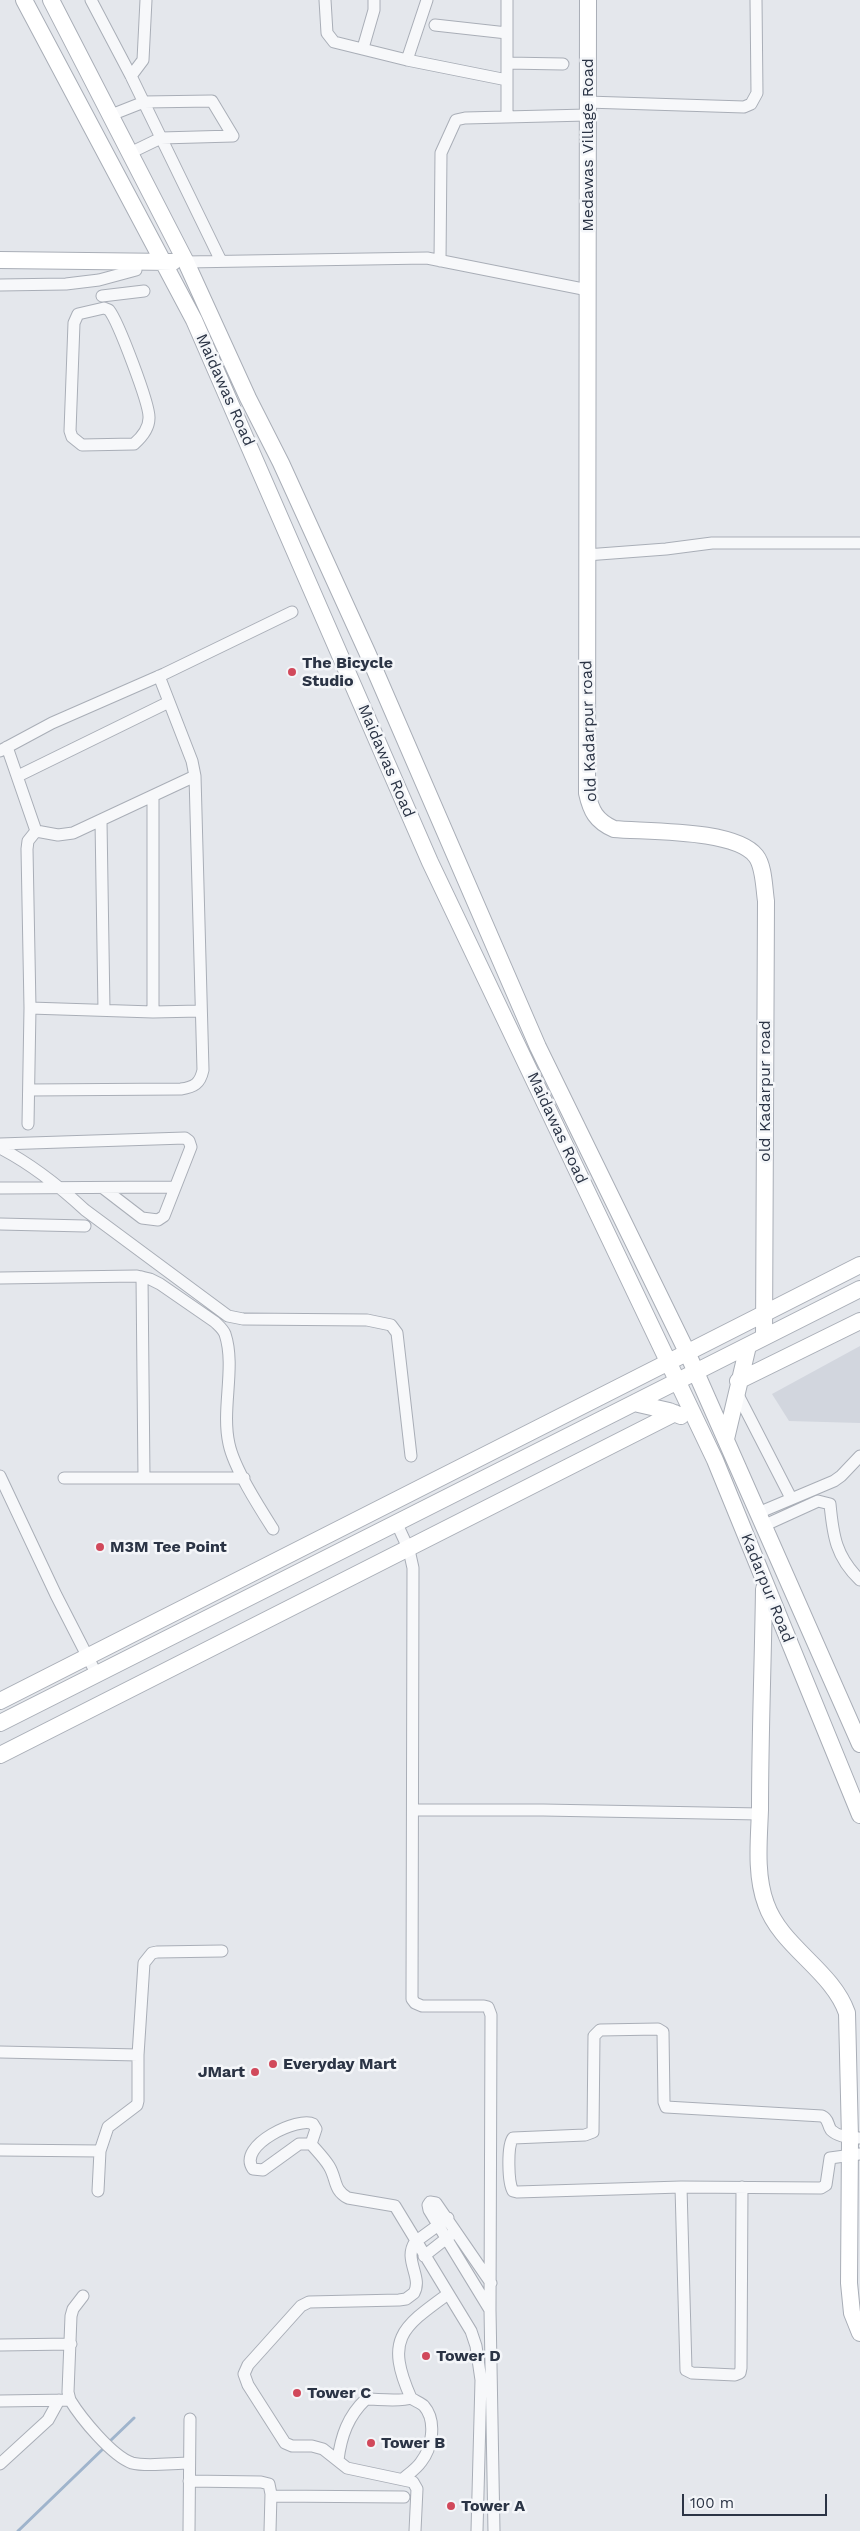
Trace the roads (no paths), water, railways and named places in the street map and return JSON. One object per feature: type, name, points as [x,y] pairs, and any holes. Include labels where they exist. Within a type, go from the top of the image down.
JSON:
[{"type":"street","name":"Maidawas Road","points":[[24,0],[194,320],[430,862],[668,1362]]},
{"type":"street","name":"Maidawas Road","points":[[50,0],[186,262],[367,652],[538,1047],[687,1352]]},
{"type":"street","points":[[91,0],[132,76],[221,261]]},
{"type":"street","points":[[132,76],[143,60],[146,0]]},
{"type":"street","points":[[325,0],[325,25],[329,39],[407,60],[507,80]]},
{"type":"street","points":[[363,48],[374,10],[374,0]]},
{"type":"street","points":[[407,60],[427,0]]},
{"type":"street","points":[[507,0],[507,117]]},
{"type":"street","name":"Medawas Village Road","points":[[588,0],[588,290]]},
{"type":"street","points":[[440,261],[441,154],[449,132],[456,120],[507,117],[587,108],[744,107],[751,104],[757,94],[756,0]]},
{"type":"street","points":[[435,25],[507,33]]},
{"type":"street","points":[[507,63],[563,64]]},
{"type":"street","points":[[111,116],[144,102],[212,101],[233,136],[161,138],[130,153]]},
{"type":"street","points":[[0,260],[186,262],[426,258],[588,290]]},
{"type":"street","points":[[0,285],[66,284],[99,280],[136,270]]},
{"type":"street","points":[[99,280],[104,308]]},
{"type":"street","name":"old Kadarpur road","points":[[588,290],[587,793],[591,811],[601,824],[614,829],[722,837],[743,844],[757,856],[766,901],[764,1337]]},
{"type":"street","points":[[102,296],[144,291]]},
{"type":"street","points":[[104,308],[109,310],[117,324],[149,412],[145,432],[134,444],[82,445],[72,438],[70,431],[74,322],[78,314],[104,308]]},
{"type":"street","points":[[586,555],[666,549],[712,543],[860,543]]},
{"type":"street","points":[[36,831],[18,776],[4,749],[52,723],[159,676],[292,612]]},
{"type":"street","points":[[29,1090],[194,1087],[201,1079],[203,1070],[195,776],[192,761],[159,676]]},
{"type":"street","points":[[18,776],[169,702]]},
{"type":"street","points":[[36,831],[58,835],[72,833],[195,776]]},
{"type":"street","points":[[153,796],[153,1012]]},
{"type":"street","points":[[101,821],[104,1010]]},
{"type":"street","points":[[28,1124],[30,1008],[26,850],[28,841],[36,831]]},
{"type":"street","points":[[30,1008],[153,1012],[200,1011]]},
{"type":"street","points":[[0,1144],[185,1138],[189,1141],[191,1147],[164,1216],[152,1221],[142,1218],[103,1188]]},
{"type":"street","points":[[0,1148],[21,1158],[84,1210],[228,1316],[243,1319],[367,1320],[392,1325],[397,1334],[411,1456]]},
{"type":"street","points":[[0,1188],[175,1187]]},
{"type":"street","points":[[0,1224],[85,1226]]},
{"type":"street","points":[[0,1701],[860,1265]]},
{"type":"street","points":[[142,1277],[144,1478]]},
{"type":"street","points":[[0,1278],[142,1277],[160,1284],[215,1322],[224,1332],[228,1346],[226,1432],[229,1447],[273,1529]]},
{"type":"street","points":[[0,1723],[860,1289]]},
{"type":"street","points":[[737,1386],[860,1321]]},
{"type":"street","points":[[726,1439],[748,1346]]},
{"type":"street","name":"Kadarpur Road","points":[[687,1352],[860,1744]]},
{"type":"street","name":"Kadarpur Road","points":[[668,1362],[701,1431],[860,1815]]},
{"type":"street","points":[[737,1386],[788,1499]]},
{"type":"street","points":[[634,1403],[675,1413],[701,1431]]},
{"type":"street","points":[[0,1755],[409,1550],[675,1413]]},
{"type":"street","points":[[760,1520],[788,1499],[841,1476],[860,1456]]},
{"type":"street","points":[[0,1476],[97,1675]]},
{"type":"street","points":[[64,1478],[244,1478]]},
{"type":"street","points":[[760,1520],[793,1512],[818,1501],[830,1504],[839,1553],[846,1566],[860,1580]]},
{"type":"street","points":[[397,1524],[409,1550],[413,1580],[412,1999],[414,2003],[422,2006],[484,2006],[488,2007],[492,2015],[490,2310],[494,2531]]},
{"type":"street","points":[[765,1582],[760,1814],[761,1876],[766,1904],[776,1922],[838,1995],[847,2013],[855,2146],[850,2304],[860,2334]]},
{"type":"street","points":[[413,1810],[760,1814]]},
{"type":"street","points":[[98,2191],[100,2151],[108,2127],[137,2105],[142,1970],[147,1957],[158,1952],[222,1951]]},
{"type":"street","points":[[597,2030],[658,2030],[663,2032],[664,2102],[666,2107],[822,2116],[826,2118],[834,2132],[855,2146],[830,2158],[824,2187],[681,2187],[517,2192],[511,2187],[509,2146],[513,2138],[585,2136],[593,2132],[594,2036],[597,2030]]},
{"type":"street","points":[[0,2052],[138,2055]]},
{"type":"street","points":[[311,2144],[316,2129],[313,2124],[305,2121],[275,2133],[254,2146],[250,2155],[250,2166],[253,2169],[263,2170],[299,2144],[311,2144],[328,2164],[337,2190],[342,2195],[348,2198],[395,2206],[399,2210],[415,2242],[471,2331],[480,2362],[477,2531]]},
{"type":"street","points":[[0,2150],[100,2151]]},
{"type":"street","points":[[681,2187],[686,2370],[692,2373],[735,2375],[740,2373],[741,2368],[742,2188]]},
{"type":"street","points":[[416,2531],[417,2489],[413,2482],[404,2478],[347,2468],[323,2449],[284,2443],[261,2408],[244,2374],[248,2365],[301,2306],[309,2302],[400,2300],[406,2299],[414,2293],[416,2283],[410,2253],[415,2242],[443,2222],[491,2283]]},
{"type":"street","points":[[424,2256],[452,2235]]},
{"type":"street","points":[[452,2235],[490,2310]]},
{"type":"street","points":[[404,2478],[421,2462],[428,2450],[431,2438],[431,2420],[424,2406],[411,2398],[398,2365],[400,2340],[407,2328],[421,2313],[448,2294]]},
{"type":"street","points":[[0,2464],[48,2420],[65,2400],[68,2392],[72,2309],[83,2296]]},
{"type":"street","points":[[0,2345],[71,2344]]},
{"type":"street","points":[[338,2460],[341,2437],[354,2410],[366,2399],[388,2398],[404,2401],[411,2398]]},
{"type":"street","points":[[0,2401],[65,2400],[125,2460],[134,2464],[189,2463]]},
{"type":"street","points":[[189,2531],[190,2419]]},
{"type":"street","points":[[189,2481],[261,2482],[268,2484],[271,2496],[270,2531]]},
{"type":"street","points":[[271,2496],[404,2497]]},
{"type":"waterway","points":[[109,2442],[134,2418]]},
{"type":"waterway","points":[[18,2531],[105,2447]]},
{"type":"place","name":"The Bicycle Studio","points":[[292,672]]},
{"type":"place","name":"M3M Tee Point","points":[[100,1547]]},
{"type":"place","name":"Everyday Mart","points":[[273,2064]]},
{"type":"place","name":"JMart","points":[[255,2072]]},
{"type":"place","name":"Tower D","points":[[426,2356]]},
{"type":"place","name":"Tower C","points":[[297,2393]]},
{"type":"place","name":"Tower B","points":[[371,2443]]},
{"type":"place","name":"Tower A","points":[[451,2506]]}]
